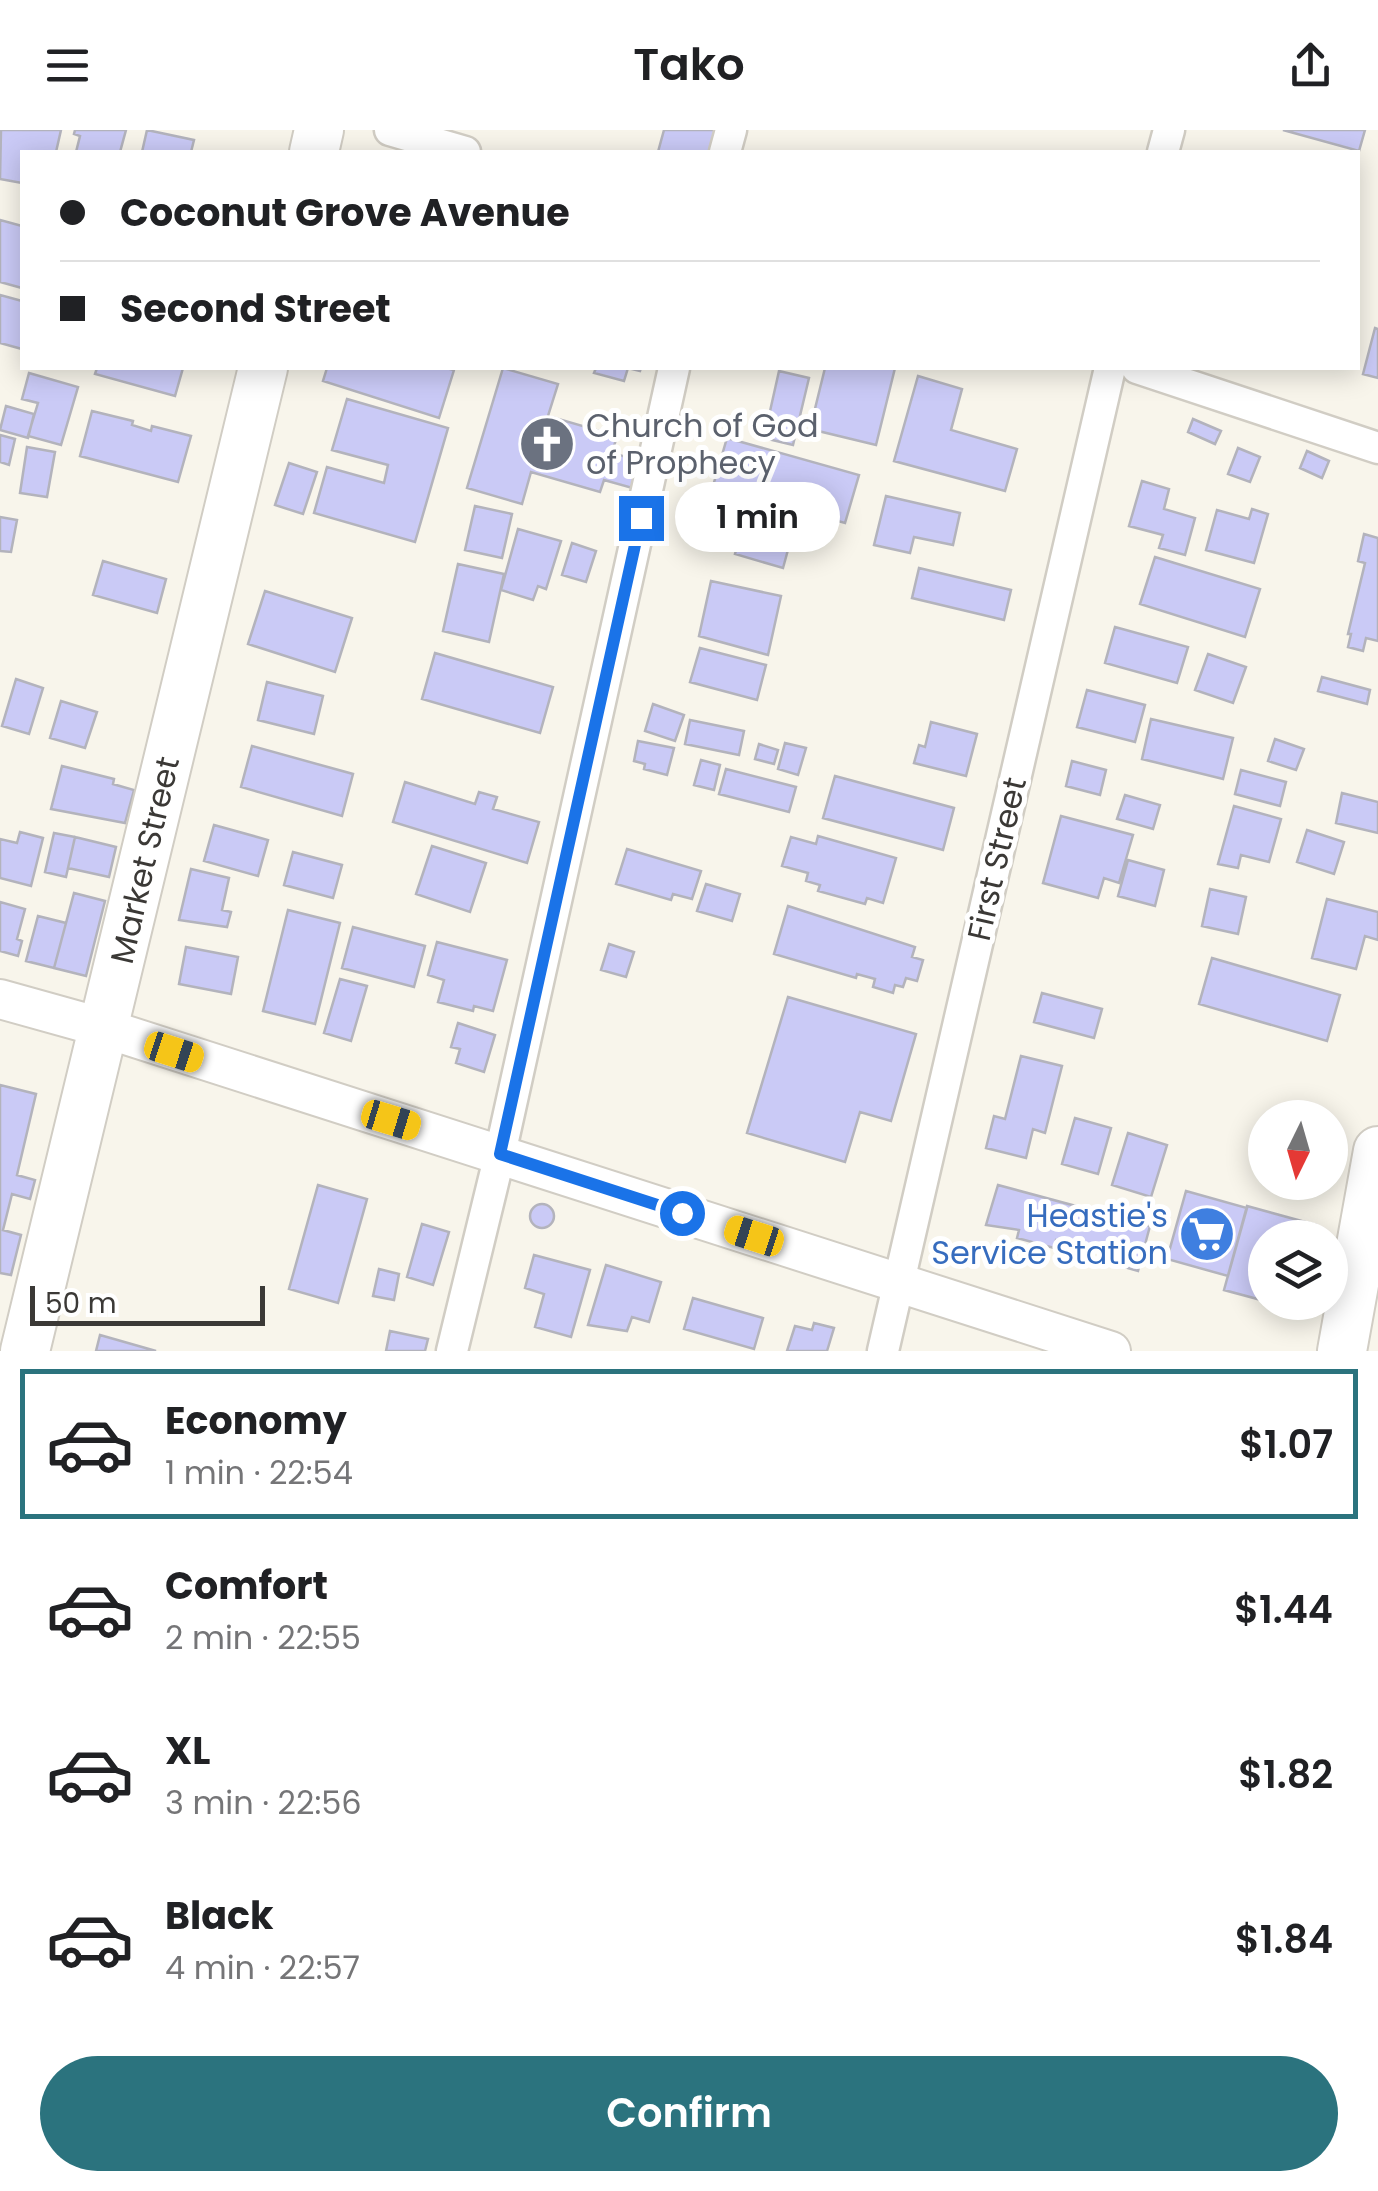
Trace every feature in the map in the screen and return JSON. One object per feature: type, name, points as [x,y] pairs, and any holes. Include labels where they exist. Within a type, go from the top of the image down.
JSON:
[{"type":"main road","name":"Market Street","points":[[25,1351],[262,370]]},
{"type":"main road","points":[[1342,1351],[1378,1151]]},
{"type":"street","points":[[390,130],[458,150]]},
{"type":"street","points":[[452,1351],[500,1154],[674,370]]},
{"type":"street","name":"First Street","points":[[883,1351],[1110,370]]},
{"type":"street","points":[[1143,370],[1378,448]]},
{"type":"street","points":[[0,999],[104,1028],[1111,1351]]},
{"type":"building","points":[[1,130],[61,130],[56,150],[20,150],[20,183],[0,179]]},
{"type":"building","points":[[75,130],[126,130],[121,150],[76,150],[80,136],[74,134]]},
{"type":"building","points":[[147,130],[194,140],[192,150],[142,150]]},
{"type":"building","points":[[664,130],[719,130],[712,150],[659,150]]},
{"type":"building","points":[[1283,130],[1365,130],[1359,150]]},
{"type":"building","points":[[0,220],[20,225],[20,287],[0,282]]},
{"type":"building","points":[[0,295],[20,300],[20,348],[0,343]]},
{"type":"building","points":[[1375,328],[1378,329],[1378,378],[1363,374]]},
{"type":"building","points":[[96,370],[182,370],[175,396],[95,374]]},
{"type":"building","points":[[326,370],[454,370],[439,418],[323,381]]},
{"type":"building","name":"Church of God of Prophecy","points":[[502,370],[558,384],[548,416],[617,436],[612,453],[644,462],[636,489],[604,480],[600,492],[531,472],[522,504],[467,488]]},
{"type":"building","points":[[595,370],[627,370],[624,381],[594,373]]},
{"type":"building","points":[[825,370],[895,370],[876,445],[810,429]]},
{"type":"building","points":[[779,371],[809,378],[793,445],[764,438]]},
{"type":"building","points":[[29,373],[78,387],[61,445],[28,436],[38,403],[22,399]]},
{"type":"building","points":[[918,376],[962,389],[951,430],[1017,449],[1005,491],[894,461]]},
{"type":"building","points":[[347,399],[448,428],[415,542],[314,513],[327,467],[384,483],[388,465],[332,450]]},
{"type":"building","points":[[6,406],[34,414],[28,438],[0,430]]},
{"type":"building","points":[[92,411],[133,421],[132,425],[151,431],[152,426],[191,436],[178,482],[80,456]]},
{"type":"building","points":[[1193,419],[1221,431],[1215,444],[1188,432]]},
{"type":"building","points":[[0,435],[15,439],[9,465],[0,462]]},
{"type":"building","points":[[727,438],[859,475],[845,523],[713,486]]},
{"type":"building","points":[[27,447],[55,452],[47,497],[20,493]]},
{"type":"building","points":[[1238,448],[1260,457],[1250,482],[1228,474]]},
{"type":"building","points":[[1307,451],[1329,461],[1322,478],[1300,468]]},
{"type":"building","points":[[289,463],[317,472],[303,514],[275,505]]},
{"type":"building","points":[[1142,481],[1169,489],[1164,509],[1195,518],[1185,555],[1159,548],[1163,535],[1129,526]]},
{"type":"building","points":[[886,496],[960,513],[953,545],[914,537],[910,553],[874,545]]},
{"type":"building","points":[[475,506],[512,514],[502,558],[465,550]]},
{"type":"building","points":[[1252,509],[1268,514],[1254,563],[1206,550],[1217,510],[1249,519]]},
{"type":"building","points":[[746,515],[794,528],[783,568],[735,554]]},
{"type":"building","points":[[0,517],[17,520],[11,552],[0,551]]},
{"type":"building","points":[[518,529],[561,541],[546,589],[538,586],[533,600],[501,590]]},
{"type":"building","points":[[1364,534],[1378,538],[1378,641],[1366,638],[1363,651],[1348,647],[1348,634],[1365,563],[1358,561]]},
{"type":"building","points":[[572,543],[596,551],[586,582],[562,575]]},
{"type":"building","points":[[1155,557],[1260,589],[1245,637],[1140,604]]},
{"type":"building","points":[[103,561],[166,579],[157,613],[93,595]]},
{"type":"building","points":[[458,564],[504,574],[489,642],[443,631]]},
{"type":"building","points":[[919,568],[1011,590],[1004,620],[912,598]]},
{"type":"building","points":[[711,581],[781,596],[768,655],[699,636]]},
{"type":"building","points":[[265,591],[352,618],[335,672],[248,644]]},
{"type":"building","points":[[1115,627],[1188,647],[1177,683],[1105,663]]},
{"type":"building","points":[[700,648],[766,665],[757,700],[690,682]]},
{"type":"building","points":[[435,653],[553,687],[540,733],[422,699]]},
{"type":"building","points":[[1208,654],[1246,667],[1233,703],[1195,690]]},
{"type":"building","points":[[1322,677],[1370,690],[1367,704],[1318,691]]},
{"type":"building","points":[[16,679],[43,688],[29,734],[2,726]]},
{"type":"building","points":[[267,682],[323,696],[314,734],[258,720]]},
{"type":"building","points":[[1087,690],[1145,705],[1135,742],[1077,727]]},
{"type":"building","points":[[61,701],[97,712],[85,748],[50,738]]},
{"type":"building","points":[[653,704],[684,715],[675,741],[645,731]]},
{"type":"building","points":[[1151,719],[1233,738],[1223,779],[1142,759]]},
{"type":"building","points":[[690,720],[744,731],[739,755],[685,744]]},
{"type":"building","points":[[931,722],[977,734],[966,776],[914,763],[919,745],[925,747]]},
{"type":"building","points":[[1275,739],[1304,749],[1296,770],[1268,761]]},
{"type":"building","points":[[638,741],[674,748],[667,775],[644,769],[645,764],[634,761]]},
{"type":"building","points":[[785,743],[806,748],[798,775],[778,769]]},
{"type":"building","points":[[759,744],[778,750],[774,764],[755,759]]},
{"type":"building","points":[[252,746],[353,774],[342,816],[241,787]]},
{"type":"building","points":[[701,760],[720,765],[714,790],[694,785]]},
{"type":"building","points":[[1072,761],[1106,770],[1100,795],[1066,786]]},
{"type":"building","points":[[62,766],[114,779],[113,784],[134,790],[125,823],[51,809]]},
{"type":"building","points":[[726,769],[796,787],[789,812],[719,794]]},
{"type":"building","points":[[1241,770],[1286,782],[1280,806],[1235,794]]},
{"type":"building","points":[[835,776],[954,808],[943,850],[823,818]]},
{"type":"building","points":[[405,782],[475,804],[479,792],[497,797],[493,809],[539,822],[527,863],[393,822]]},
{"type":"building","points":[[1342,793],[1378,802],[1378,833],[1336,823]]},
{"type":"building","points":[[1125,795],[1160,805],[1153,829],[1117,819]]},
{"type":"building","points":[[1234,806],[1281,819],[1269,862],[1241,855],[1238,868],[1218,864]]},
{"type":"building","points":[[1061,816],[1133,835],[1119,883],[1104,878],[1098,898],[1043,883]]},
{"type":"building","points":[[214,825],[268,840],[258,876],[204,861]]},
{"type":"building","points":[[1307,830],[1344,842],[1334,874],[1297,862]]},
{"type":"building","points":[[20,832],[43,838],[31,886],[0,878],[0,839],[17,843]]},
{"type":"building","points":[[54,833],[75,837],[66,877],[45,872]]},
{"type":"building","points":[[818,836],[896,858],[883,903],[867,898],[865,904],[818,891],[820,885],[806,881],[808,873],[782,866],[791,837],[816,844]]},
{"type":"building","points":[[75,837],[116,847],[109,877],[68,868]]},
{"type":"building","points":[[432,846],[486,863],[470,912],[416,894]]},
{"type":"building","points":[[627,849],[701,871],[692,899],[673,894],[671,900],[616,884]]},
{"type":"building","points":[[293,852],[342,865],[333,898],[284,885]]},
{"type":"building","points":[[1128,860],[1164,870],[1155,906],[1118,896]]},
{"type":"building","points":[[191,869],[229,878],[222,910],[231,912],[227,927],[179,920]]},
{"type":"building","points":[[706,884],[740,894],[732,921],[697,911]]},
{"type":"building","points":[[1210,889],[1246,897],[1238,934],[1202,926]]},
{"type":"building","points":[[74,893],[105,901],[86,976],[54,968]]},
{"type":"building","points":[[1327,899],[1378,912],[1378,940],[1365,936],[1356,969],[1312,958]]},
{"type":"building","points":[[0,902],[25,909],[17,939],[22,941],[18,956],[0,951]]},
{"type":"building","points":[[788,906],[915,947],[912,957],[923,960],[917,981],[906,978],[903,987],[895,985],[893,993],[873,987],[875,979],[857,974],[856,978],[774,954]]},
{"type":"building","points":[[288,910],[340,923],[315,1024],[263,1011]]},
{"type":"building","points":[[38,916],[66,923],[54,968],[26,961]]},
{"type":"building","points":[[353,927],[425,946],[414,987],[342,968]]},
{"type":"building","points":[[437,942],[507,960],[493,1011],[474,1006],[473,1011],[438,1002],[444,980],[428,975]]},
{"type":"building","points":[[609,944],[634,952],[626,977],[601,970]]},
{"type":"building","points":[[186,947],[238,957],[231,994],[179,984]]},
{"type":"building","points":[[1212,958],[1340,995],[1327,1041],[1199,1004]]},
{"type":"building","points":[[340,979],[367,986],[351,1041],[324,1033]]},
{"type":"building","points":[[1042,993],[1102,1009],[1094,1038],[1034,1022]]},
{"type":"building","points":[[788,997],[916,1034],[891,1121],[860,1112],[845,1162],[747,1133]]},
{"type":"building","points":[[458,1023],[495,1035],[484,1072],[456,1063],[460,1049],[451,1047]]},
{"type":"building","points":[[1021,1056],[1062,1066],[1045,1133],[1033,1129],[1026,1158],[986,1148],[994,1116],[1005,1119]]},
{"type":"building","points":[[0,1085],[36,1094],[17,1175],[35,1180],[30,1199],[12,1194],[3,1230],[21,1235],[11,1275],[0,1273]]},
{"type":"building","points":[[1075,1118],[1111,1128],[1098,1174],[1062,1164]]},
{"type":"building","points":[[1128,1133],[1167,1145],[1151,1197],[1112,1185]]},
{"type":"building","points":[[318,1185],[367,1199],[338,1303],[289,1289]]},
{"type":"building","points":[[998,1185],[1150,1226],[1138,1271],[1100,1260],[1102,1253],[1056,1240],[1054,1248],[1017,1238],[1019,1230],[986,1225]]},
{"type":"building","name":"Heastie's Service Station","points":[[1186,1191],[1247,1208],[1228,1276],[1167,1259]]},
{"type":"building","points":[[542,1204],[554,1216],[542,1228],[530,1216]]},
{"type":"building","points":[[1247,1206],[1298,1220],[1248,1220],[1248,1296],[1224,1290]]},
{"type":"building","points":[[422,1224],[449,1232],[433,1285],[407,1277]]},
{"type":"building","points":[[534,1255],[590,1270],[571,1337],[535,1327],[544,1294],[525,1288]]},
{"type":"building","points":[[606,1265],[661,1282],[649,1322],[632,1317],[627,1331],[588,1325]]},
{"type":"building","points":[[379,1269],[399,1274],[394,1300],[373,1296]]},
{"type":"building","points":[[693,1298],[763,1318],[754,1349],[684,1329]]},
{"type":"building","points":[[814,1323],[834,1328],[827,1351],[787,1351],[795,1326],[812,1330]]},
{"type":"building","points":[[390,1331],[428,1339],[425,1351],[386,1351]]},
{"type":"building","points":[[100,1335],[156,1351],[96,1351]]},
{"type":"place","name":"Church of God of Prophecy","points":[[547,444]]},
{"type":"place","name":"Heastie's Service Station","points":[[1207,1234]]},
{"type":"route","points":[[641,518],[500,1154],[682,1213]]}]
